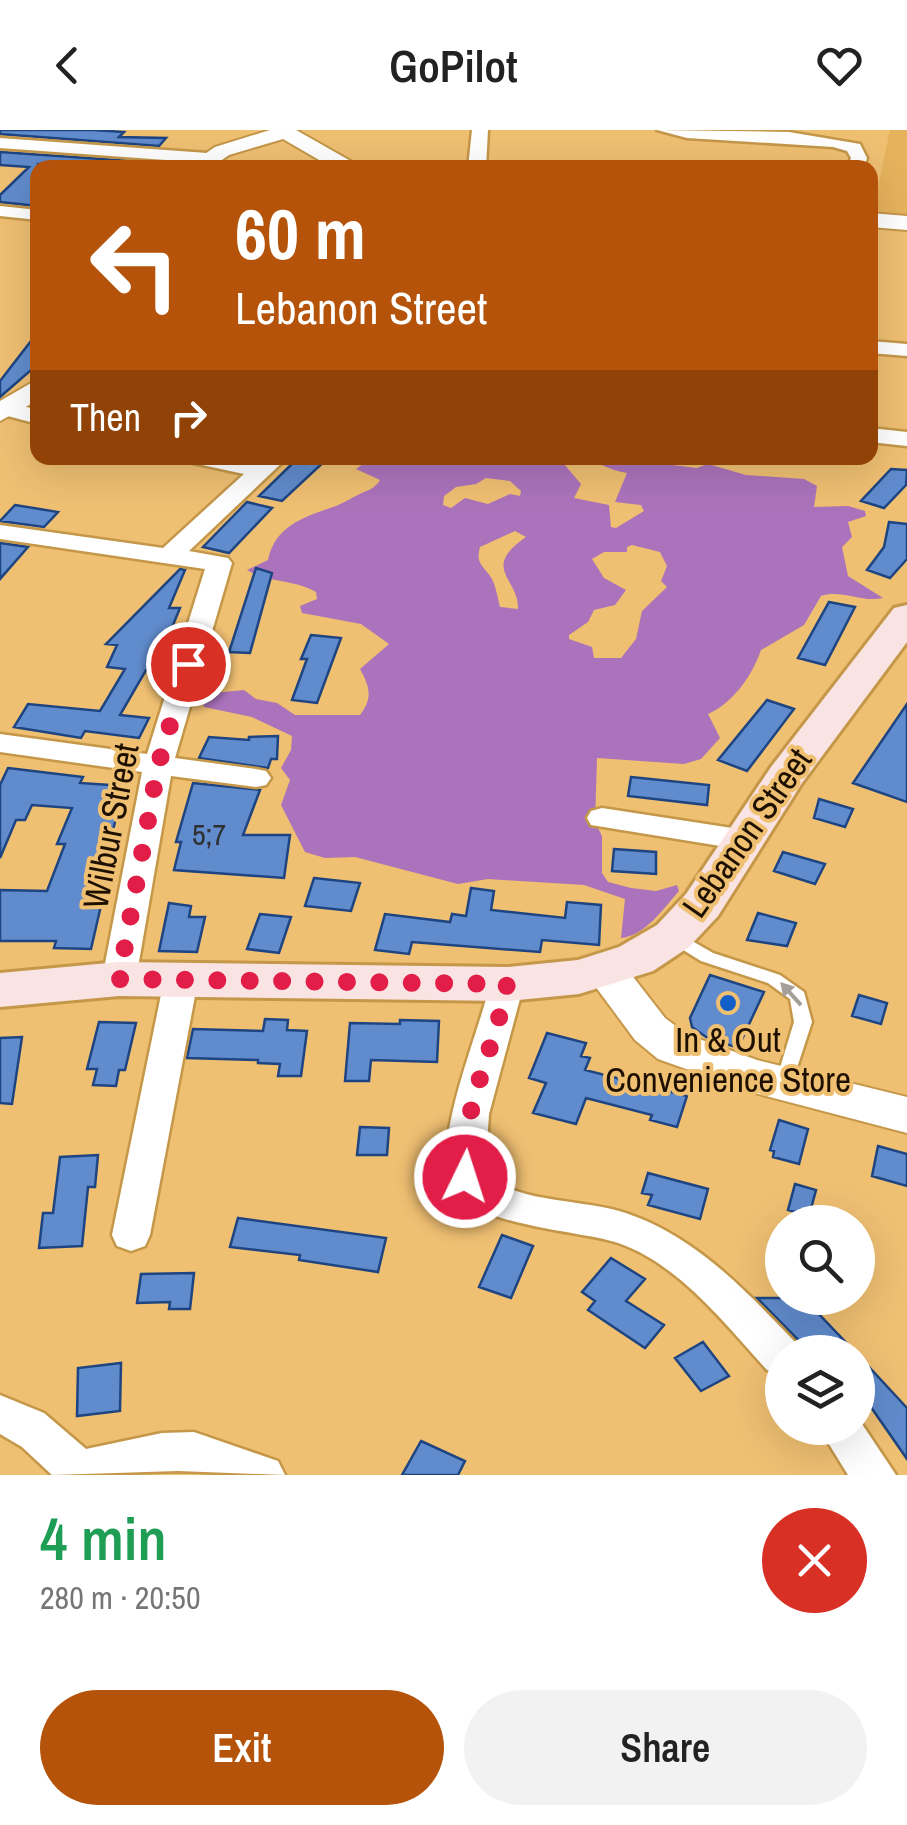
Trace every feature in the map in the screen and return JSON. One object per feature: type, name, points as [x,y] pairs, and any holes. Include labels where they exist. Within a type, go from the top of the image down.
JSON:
[{"type":"main road","name":"Lebanon Street","points":[[0,990],[119,979],[507,984],[605,971],[636,960],[673,936],[702,905],[834,708],[907,616]]},
{"type":"street","points":[[478,160],[480,130]]},
{"type":"street","points":[[664,130],[694,130],[718,136],[791,131],[826,135],[854,148],[858,160]]},
{"type":"street","points":[[214,160],[283,131],[339,160]]},
{"type":"street","points":[[0,142],[167,160]]},
{"type":"street","points":[[0,211],[30,213]]},
{"type":"street","points":[[878,221],[907,223]]},
{"type":"street","points":[[878,348],[907,350]]},
{"type":"street","points":[[4,411],[30,393]]},
{"type":"street","points":[[4,411],[30,416]]},
{"type":"street","points":[[878,437],[907,439]]},
{"type":"street","points":[[0,532],[170,554],[267,465]]},
{"type":"street","name":"Wilbur Street","points":[[119,979],[158,766],[219,563],[170,554]]},
{"type":"street","points":[[0,744],[256,778]]},
{"type":"street","points":[[602,818],[745,840]]},
{"type":"street","points":[[605,971],[624,1000],[664,1042],[716,1064],[907,1115]]},
{"type":"street","points":[[131,1234],[180,980]]},
{"type":"street","points":[[507,984],[467,1133],[465,1177],[477,1192],[508,1204],[608,1223],[650,1240],[711,1284],[765,1340]]},
{"type":"street","points":[[0,1414],[31,1428],[51,1464],[94,1470],[181,1448],[214,1455],[262,1475]]},
{"type":"street","points":[[852,1445],[874,1475]]},
{"type":"lane","points":[[673,936],[707,956],[774,979],[798,996],[804,1022],[784,1084]]},
{"type":"shaded area","points":[[890,130],[907,130],[907,216],[878,213],[878,189]]},
{"type":"shaded area","points":[[361,465],[565,465],[581,484],[574,498],[609,505],[611,527],[616,528],[644,511],[641,505],[615,502],[627,473],[601,465],[711,465],[746,475],[804,479],[817,486],[814,507],[848,506],[865,511],[866,516],[848,522],[852,537],[842,547],[848,576],[883,598],[821,596],[804,625],[761,650],[740,688],[708,714],[720,738],[701,759],[684,764],[597,758],[595,822],[602,836],[602,873],[608,882],[631,888],[656,891],[677,885],[679,891],[638,932],[621,938],[625,899],[584,885],[488,879],[458,884],[355,857],[325,858],[305,852],[281,805],[290,780],[281,768],[291,750],[292,736],[252,717],[204,707],[202,699],[214,693],[244,690],[295,715],[360,715],[369,692],[360,669],[389,644],[361,624],[302,613],[300,606],[317,599],[316,592],[247,570],[268,560],[277,539],[292,524],[370,489],[380,480],[356,469]],"holes":[[[486,478],[510,481],[521,491],[520,496],[510,494],[488,504],[465,498],[451,508],[443,505],[444,496],[456,487]],[[515,531],[526,537],[505,557],[504,566],[518,609],[500,607],[492,579],[479,561],[480,547]],[[632,545],[660,552],[667,566],[661,581],[667,587],[642,611],[636,639],[621,658],[594,658],[592,647],[569,639],[569,635],[588,622],[594,610],[615,605],[626,590],[604,578],[592,559],[604,552],[627,552]]]},
{"type":"building","points":[[0,130],[93,130],[124,132],[119,137],[166,138],[159,146],[0,134]]},
{"type":"building","points":[[0,152],[116,160],[30,160],[30,205],[0,202],[0,195],[29,167],[0,165]]},
{"type":"building","points":[[30,342],[30,371],[0,397],[0,381]]},
{"type":"building","points":[[291,465],[321,465],[282,501],[259,496]]},
{"type":"building","points":[[891,469],[907,470],[906,485],[884,508],[861,501]]},
{"type":"building","points":[[247,502],[272,508],[229,553],[203,547]]},
{"type":"building","points":[[15,505],[58,512],[44,527],[0,521]]},
{"type":"building","points":[[889,522],[907,524],[907,559],[890,578],[867,570],[884,547]]},
{"type":"building","points":[[0,543],[28,547],[0,579]]},
{"type":"building","points":[[256,568],[272,573],[250,653],[229,652]]},
{"type":"building","points":[[180,569],[185,570],[169,608],[180,608],[154,671],[146,670],[120,715],[149,718],[139,738],[85,731],[81,738],[14,727],[28,704],[100,711],[125,669],[107,667],[117,645],[106,644]]},
{"type":"building","points":[[829,602],[855,607],[825,665],[798,658]]},
{"type":"building","points":[[311,635],[341,638],[317,703],[292,700]]},
{"type":"building","points":[[767,700],[794,709],[747,771],[718,760]]},
{"type":"building","points":[[907,704],[907,802],[853,783]]},
{"type":"building","points":[[278,736],[277,759],[271,759],[268,768],[199,758],[209,737],[249,740]]},
{"type":"building","points":[[8,768],[83,777],[80,783],[124,786],[113,830],[118,831],[97,888],[105,888],[91,949],[54,948],[56,941],[0,941],[0,890],[47,891],[65,844],[57,844],[72,808],[32,805],[25,820],[16,820],[0,858],[0,785]]},
{"type":"building","points":[[631,777],[709,785],[707,805],[628,796]]},
{"type":"building","points":[[193,783],[260,790],[243,835],[290,835],[284,878],[174,870],[181,842],[176,842]]},
{"type":"building","points":[[819,799],[853,809],[845,827],[814,818]]},
{"type":"building","points":[[614,849],[656,852],[656,874],[612,871]]},
{"type":"building","points":[[783,852],[825,864],[815,884],[774,871]]},
{"type":"building","points":[[314,878],[360,883],[351,911],[305,906]]},
{"type":"building","points":[[471,888],[494,891],[491,910],[565,918],[567,902],[601,905],[599,945],[542,940],[540,952],[412,942],[409,954],[375,950],[385,914],[450,922],[452,914],[466,916]]},
{"type":"building","points":[[169,903],[191,906],[189,917],[205,917],[197,952],[159,951]]},
{"type":"building","points":[[758,913],[796,923],[787,946],[747,940]]},
{"type":"building","points":[[260,914],[291,917],[279,953],[247,949]]},
{"type":"building","name":"In & Out Convenience Store","points":[[710,975],[764,992],[738,1048],[706,1037],[692,1027],[690,1018]]},
{"type":"building","points":[[859,995],[887,1003],[881,1024],[852,1016]]},
{"type":"building","points":[[265,1019],[288,1020],[287,1030],[307,1031],[301,1076],[278,1076],[280,1064],[258,1060],[187,1058],[193,1029],[263,1031]]},
{"type":"building","points":[[400,1020],[439,1021],[437,1062],[371,1060],[369,1081],[345,1081],[350,1023],[400,1024]]},
{"type":"building","points":[[99,1022],[136,1023],[125,1070],[119,1070],[116,1086],[93,1085],[97,1069],[87,1069]]},
{"type":"building","points":[[547,1033],[586,1043],[581,1056],[590,1058],[585,1070],[687,1096],[677,1127],[650,1120],[652,1115],[586,1098],[576,1124],[533,1113],[546,1083],[529,1078]]},
{"type":"building","points":[[22,1037],[12,1104],[0,1103],[0,1038]]},
{"type":"building","points":[[779,1120],[808,1129],[799,1164],[773,1157],[774,1151],[770,1150]]},
{"type":"building","points":[[360,1127],[389,1128],[387,1155],[357,1155]]},
{"type":"building","points":[[878,1146],[907,1154],[907,1186],[872,1176]]},
{"type":"building","points":[[98,1155],[95,1187],[88,1187],[82,1246],[39,1248],[43,1213],[53,1213],[60,1157]]},
{"type":"building","points":[[648,1173],[708,1189],[700,1219],[648,1205],[652,1195],[642,1193]]},
{"type":"building","points":[[795,1184],[816,1190],[812,1205],[789,1205]]},
{"type":"building","points":[[238,1218],[386,1238],[378,1272],[299,1260],[300,1255],[230,1247]]},
{"type":"building","points":[[502,1235],[533,1246],[511,1298],[479,1287]]},
{"type":"building","points":[[611,1258],[645,1279],[626,1301],[664,1325],[645,1348],[588,1310],[595,1301],[582,1292]]},
{"type":"building","points":[[194,1273],[190,1309],[169,1309],[170,1302],[137,1303],[141,1274]]},
{"type":"building","points":[[774,1315],[820,1315],[839,1335],[793,1335]]},
{"type":"building","points":[[703,1342],[729,1376],[701,1391],[675,1358]]},
{"type":"building","points":[[121,1363],[120,1411],[77,1416],[78,1368]]},
{"type":"building","points":[[875,1373],[907,1408],[907,1459],[875,1413]]},
{"type":"building","points":[[421,1441],[465,1461],[458,1475],[402,1475]]},
{"type":"place","name":"In & Out Convenience Store","points":[[728,1003]]},
{"type":"route","points":[[188,664],[158,766],[119,979],[507,984],[502,1016],[471,1114],[464,1155],[465,1177]]}]
